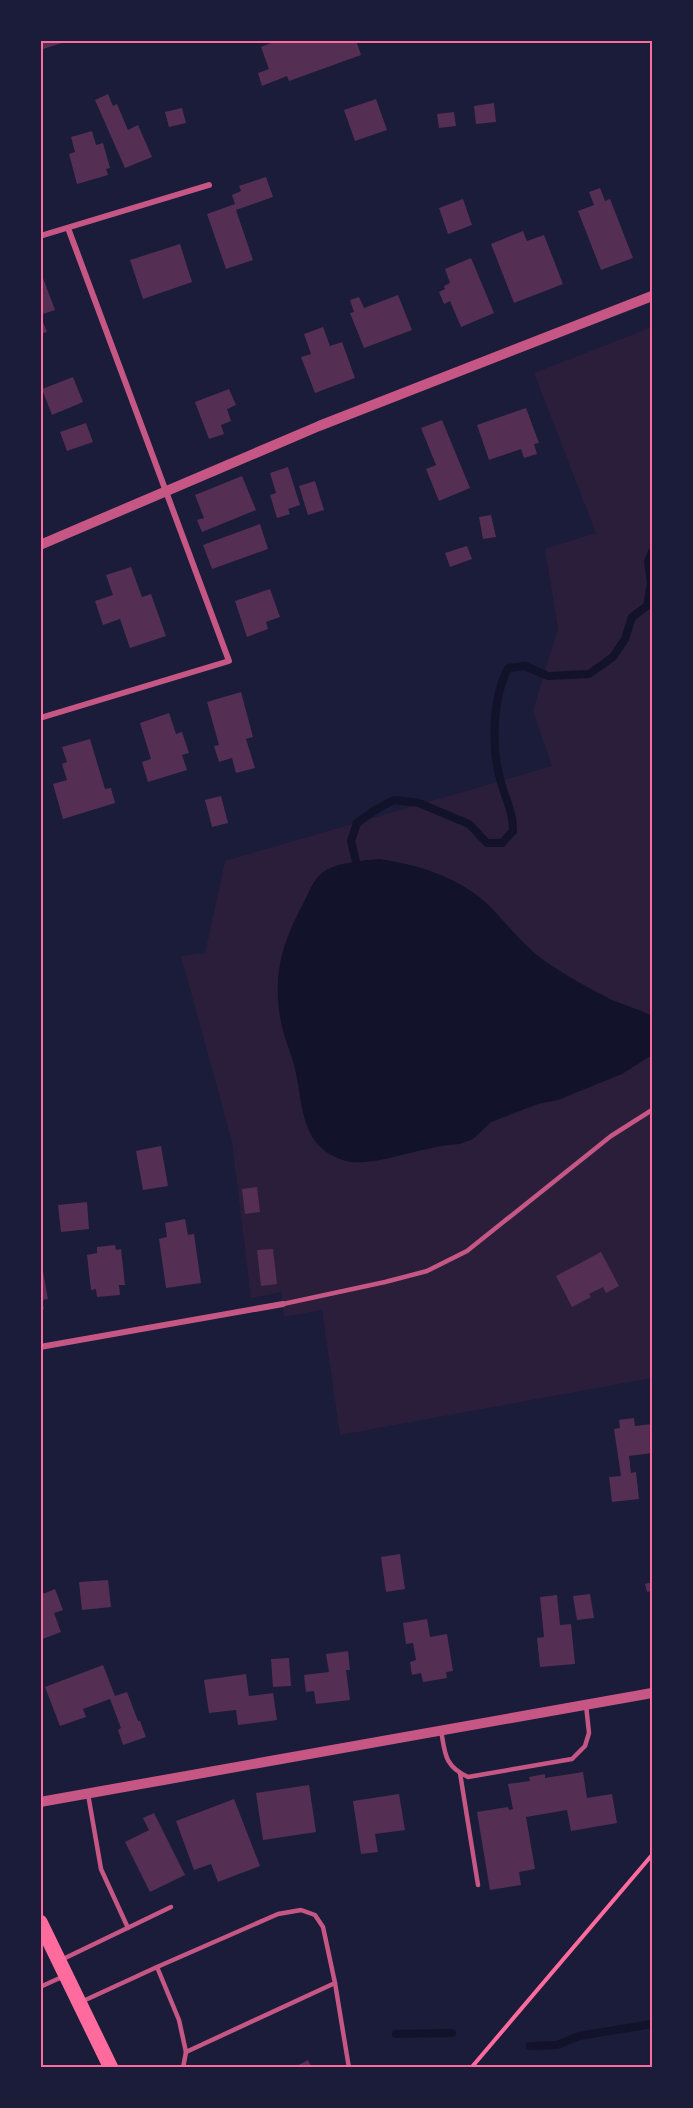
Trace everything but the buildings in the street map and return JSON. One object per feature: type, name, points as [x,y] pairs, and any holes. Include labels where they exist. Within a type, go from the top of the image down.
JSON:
[{"type":"main road","points":[[40,1922],[111,2067]]},
{"type":"street","points":[[40,236],[209,185]]},
{"type":"street","points":[[40,718],[229,661],[68,228]]},
{"type":"street","points":[[40,545],[358,411],[652,298]]},
{"type":"street","points":[[40,1347],[282,1304]]},
{"type":"street","points":[[40,1802],[652,1693]]},
{"type":"lane","points":[[282,1304],[427,1271],[467,1251],[611,1136],[652,1110]]},
{"type":"lane","points":[[441,1730],[448,1761],[460,1773],[474,1777],[572,1760],[585,1746],[590,1733],[586,1705]]},
{"type":"lane","points":[[460,1773],[478,1885]]},
{"type":"lane","points":[[88,1794],[101,1869],[128,1928]]},
{"type":"lane","points":[[40,1987],[62,1968],[128,1928],[171,1907]]},
{"type":"lane","points":[[79,2003],[278,1914],[301,1910],[315,1915],[323,1927],[349,2067]]},
{"type":"lane","points":[[157,1967],[179,2020],[186,2052],[183,2067]]},
{"type":"lane","points":[[186,2052],[335,1983]]},
{"type":"path","points":[[471,2067],[652,1855]]},
{"type":"shaded area","points":[[652,327],[652,1378],[340,1435],[322,1310],[284,1317],[281,1292],[251,1298],[232,1142],[181,956],[205,953],[225,861],[552,766],[533,711],[558,628],[545,549],[596,533],[534,373]]},
{"type":"shaded area","points":[[379,859],[412,865],[458,883],[485,902],[520,940],[546,962],[602,995],[652,1016],[652,1055],[622,1074],[558,1100],[538,1104],[491,1122],[473,1139],[459,1144],[363,1162],[343,1160],[328,1153],[310,1133],[305,1121],[294,1065],[279,1013],[280,965],[288,935],[311,887],[319,876],[328,869],[342,864]]},
{"type":"waterway","points":[[356,862],[351,841],[357,823],[394,800],[419,803],[469,824],[487,843],[502,843],[513,831],[513,824],[498,769],[495,724],[499,694],[508,668],[525,666],[548,676],[589,674],[613,657],[625,639],[632,617],[647,606],[651,583],[648,562],[652,552]]},
{"type":"waterway","points":[[530,2046],[557,2045],[579,2036],[652,2024]]},
{"type":"waterway","points":[[396,2034],[452,2033]]}]
